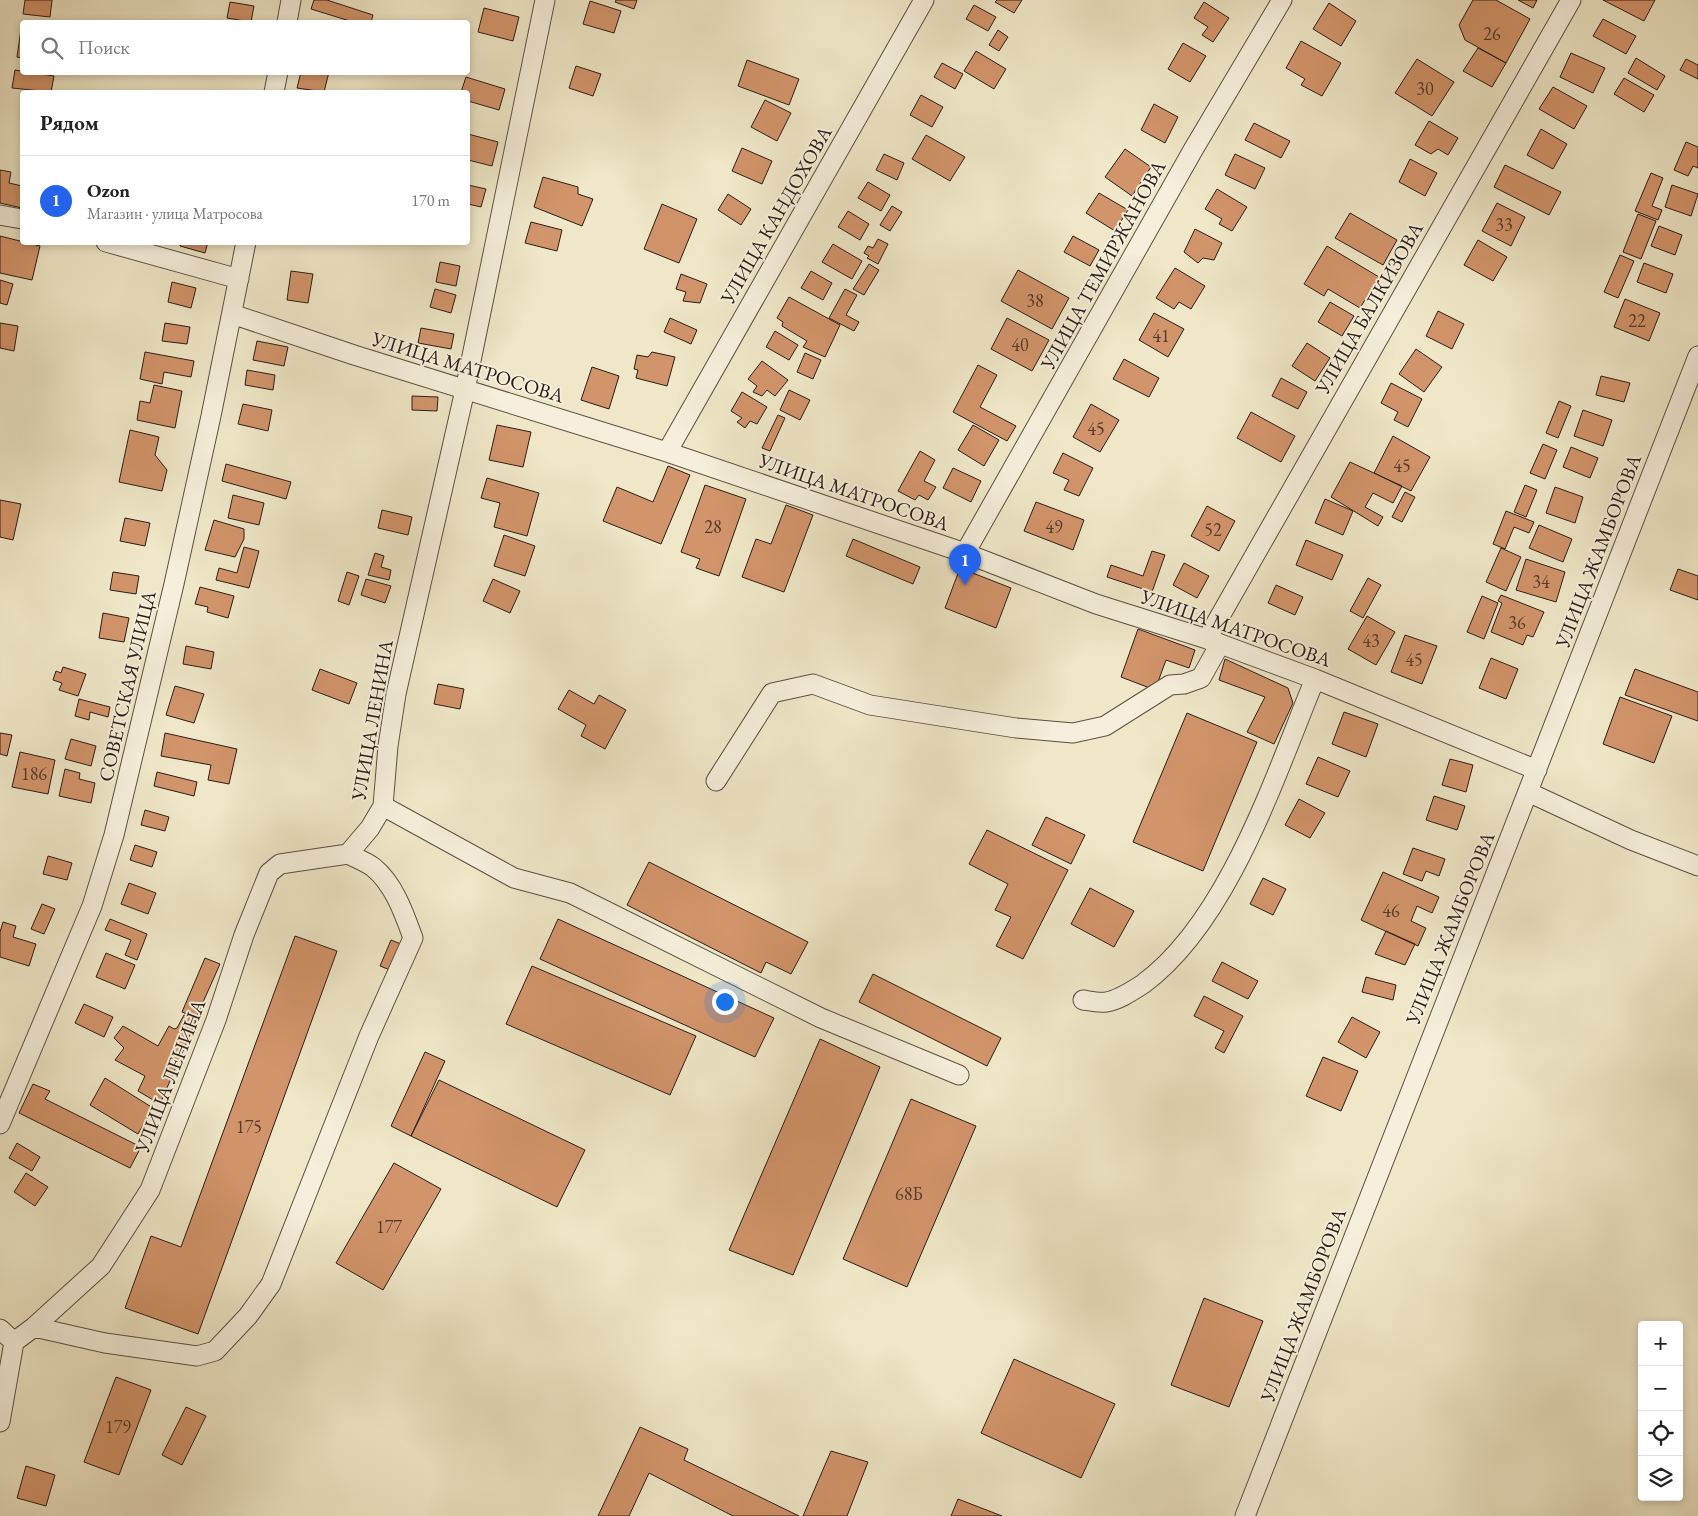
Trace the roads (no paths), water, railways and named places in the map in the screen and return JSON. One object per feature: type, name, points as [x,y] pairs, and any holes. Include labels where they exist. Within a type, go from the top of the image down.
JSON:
[{"type":"street","points":[[287,20],[292,0]]},
{"type":"street","name":"УЛИЦА ЛЕНИНА","points":[[7,1335],[34,1327],[100,1266],[150,1190],[216,1020],[244,935],[269,874],[280,864],[348,854],[370,828],[383,806],[388,746],[396,694],[465,390],[545,0]]},
{"type":"street","name":"УЛИЦА КАНДОХОВА","points":[[667,452],[924,0]]},
{"type":"street","name":"УЛИЦА ТЕМИРЖАНОВА","points":[[965,553],[1193,150],[1282,0]]},
{"type":"street","name":"УЛИЦА БАЛКИЗОВА","points":[[716,781],[772,693],[813,684],[870,705],[1016,728],[1073,733],[1105,726],[1170,685],[1184,684],[1200,678],[1214,642],[1571,0]]},
{"type":"street","points":[[274,90],[277,75]]},
{"type":"street","points":[[0,215],[20,219]]},
{"type":"street","points":[[117,245],[239,279]]},
{"type":"street","name":"СОВЕТСКАЯ УЛИЦА","points":[[0,1124],[92,906],[114,835],[174,584],[245,245]]},
{"type":"street","name":"УЛИЦА МАТРОСОВА","points":[[232,314],[465,390],[667,452],[965,553],[1096,604],[1214,642],[1315,679],[1537,770]]},
{"type":"street","name":"УЛИЦА ЖАМБОРОВА","points":[[1245,1516],[1698,356]]},
{"type":"street","points":[[1083,1000],[1106,1002],[1129,994],[1156,974],[1185,942],[1216,901],[1248,838],[1315,679]]},
{"type":"street","points":[[1528,792],[1631,840],[1698,866]]},
{"type":"street","points":[[383,806],[514,878],[570,893],[821,1018],[959,1075]]},
{"type":"street","points":[[34,1327],[105,1343],[197,1356],[215,1351],[248,1316],[271,1284],[369,1036],[413,938],[403,911],[389,886],[372,867],[348,854]]},
{"type":"street","points":[[0,1422],[7,1335]]},
{"type":"place","name":"Ozon","points":[[965,585]]}]
